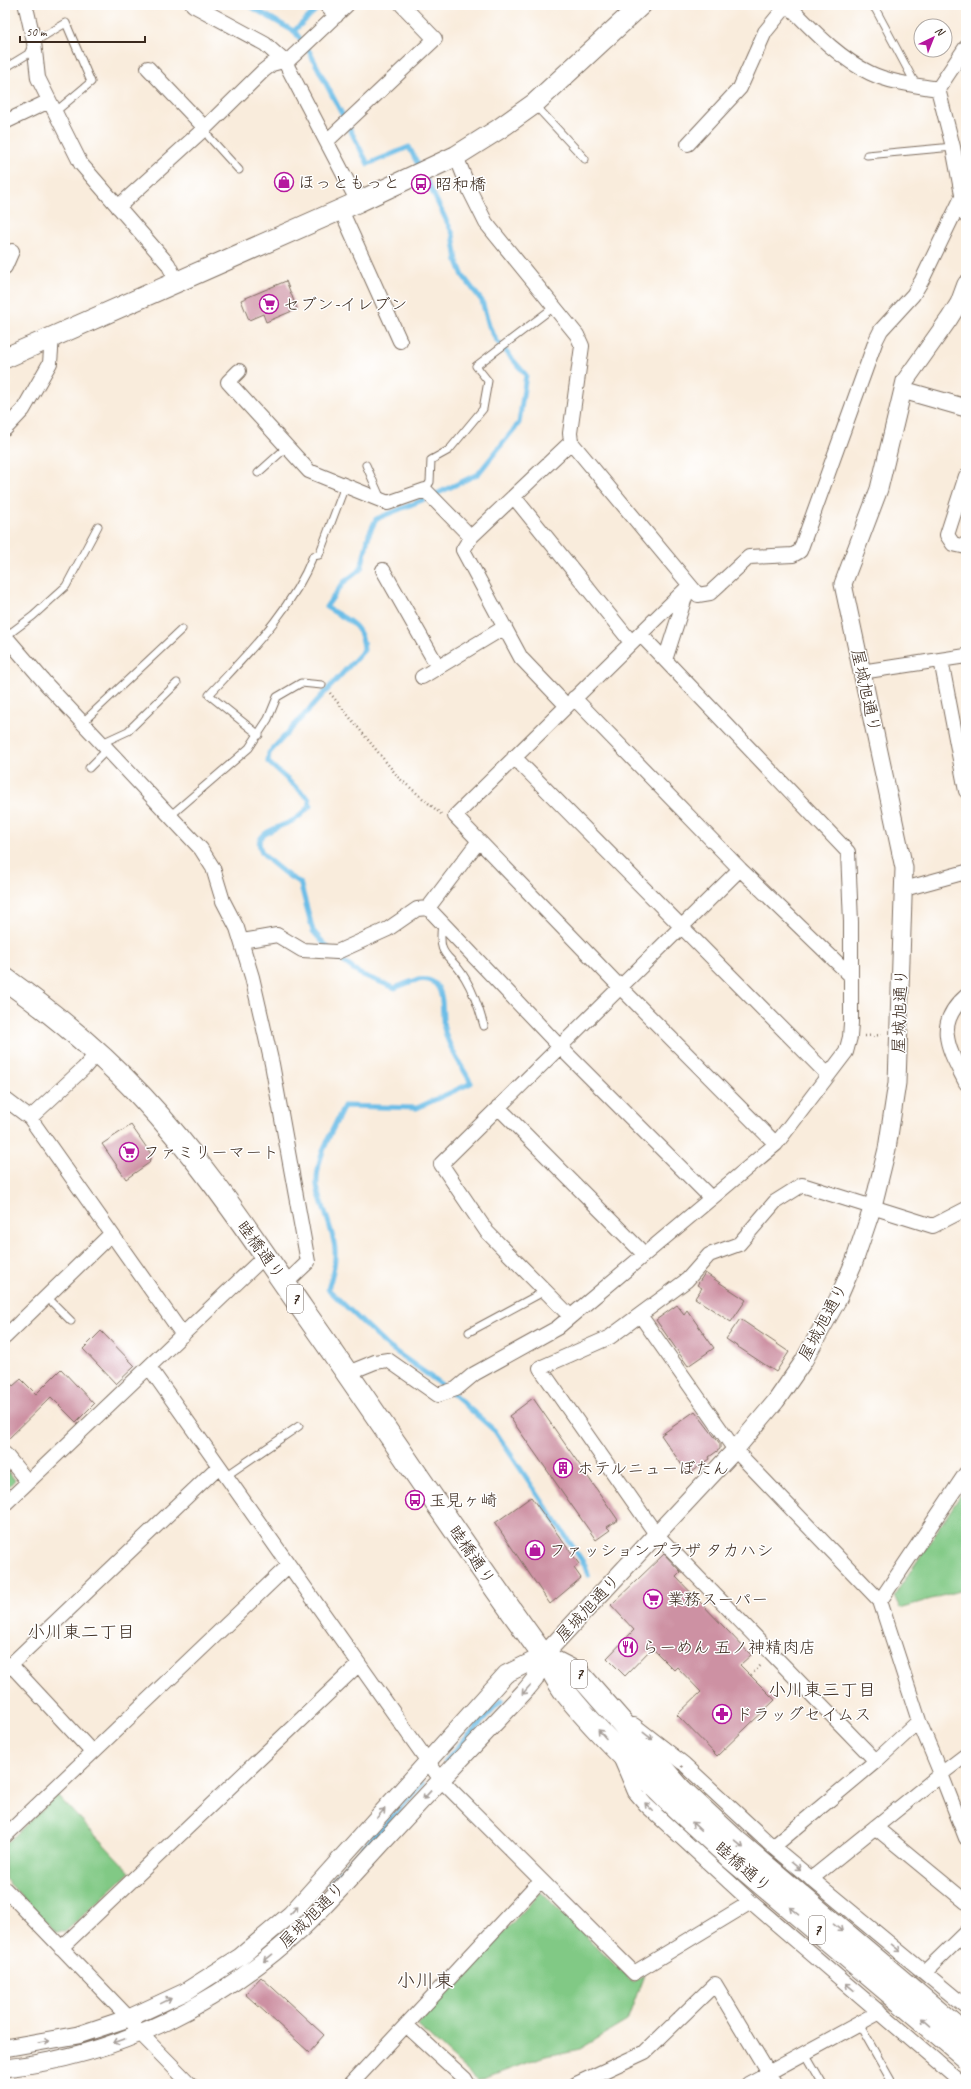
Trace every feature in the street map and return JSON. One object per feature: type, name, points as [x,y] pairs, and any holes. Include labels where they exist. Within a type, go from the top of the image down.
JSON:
[{"type":"main road","points":[[5,358],[350,206],[451,159],[499,129],[534,104],[640,5]]},
{"type":"main road","name":"睦橋通り","points":[[5,979],[60,1021],[97,1053],[142,1096],[181,1141],[348,1373],[543,1656],[564,1691],[617,1751],[738,1843],[966,2036]]},
{"type":"main road","name":"睦橋通り","points":[[543,1656],[580,1674],[606,1704],[675,1795],[730,1857],[966,2057]]},
{"type":"street","points":[[193,5],[265,44],[285,62],[327,141],[400,341]]},
{"type":"street","points":[[326,5],[336,16]]},
{"type":"street","points":[[118,207],[205,128],[263,71],[272,64],[285,62],[297,53],[347,5]]},
{"type":"street","points":[[327,141],[434,39],[402,5]]},
{"type":"street","points":[[688,144],[740,88],[765,32],[788,5],[830,47],[852,63],[871,73],[916,85],[938,89]]},
{"type":"street","points":[[23,6],[34,42],[38,78],[81,164],[168,264],[177,282]]},
{"type":"street","points":[[966,47],[938,89],[953,147],[966,216]]},
{"type":"street","points":[[148,68],[205,128]]},
{"type":"street","points":[[5,122],[52,106]]},
{"type":"street","points":[[451,159],[470,191],[486,223],[577,335],[582,346],[570,433],[571,442],[698,595],[710,593],[748,557],[793,555],[800,552],[876,340],[881,330],[913,295],[922,280],[963,195]]},
{"type":"street","points":[[5,267],[12,251]]},
{"type":"street","name":"屋城旭通り","points":[[5,2048],[78,2035],[129,2018],[185,1992],[240,1957],[291,1914],[506,1674],[543,1656],[735,1450],[776,1401],[803,1362],[820,1333],[854,1262],[873,1206],[887,1149],[897,1083],[904,889],[903,860],[843,584],[879,489],[905,381],[959,303],[966,284]]},
{"type":"street","points":[[5,429],[23,410],[50,363],[52,337]]},
{"type":"street","points":[[240,371],[228,382],[309,471],[388,503],[430,495],[472,537]]},
{"type":"street","points":[[902,390],[966,408]]},
{"type":"street","points":[[571,442],[472,537],[463,550],[521,658],[570,702],[851,976]]},
{"type":"street","points":[[966,476],[947,535],[953,544],[966,547]]},
{"type":"street","points":[[348,1373],[375,1362],[388,1360],[438,1395],[451,1392],[474,1374],[557,1328],[776,1144],[846,1052],[850,1037],[851,922],[848,852],[665,660],[635,638],[514,497]]},
{"type":"street","points":[[383,570],[438,667]]},
{"type":"street","points":[[689,585],[455,816],[478,842],[776,1144]]},
{"type":"street","points":[[665,660],[689,585]]},
{"type":"street","points":[[422,677],[504,627]]},
{"type":"street","points":[[6,637],[47,685],[201,849],[213,868],[223,900],[238,928],[272,1064],[308,1262],[285,1284]]},
{"type":"street","points":[[861,672],[966,656]]},
{"type":"street","points":[[941,660],[963,765],[966,791]]},
{"type":"street","points":[[514,757],[828,1075]]},
{"type":"street","points":[[242,942],[277,935],[302,950],[337,952],[388,929],[417,909],[428,908],[478,842]]},
{"type":"street","points":[[570,1316],[487,1232],[441,1164],[740,869]]},
{"type":"street","points":[[904,889],[966,872]]},
{"type":"street","points":[[428,908],[560,1047],[711,1198]]},
{"type":"street","points":[[966,996],[954,1008],[950,1015],[947,1037],[949,1049],[966,1083]]},
{"type":"street","points":[[30,1118],[84,1068],[97,1053]]},
{"type":"street","points":[[5,1099],[30,1118],[183,1335]]},
{"type":"street","points":[[498,1107],[644,1254]]},
{"type":"street","points":[[876,1760],[656,1534],[540,1368],[610,1337],[687,1280],[709,1255],[739,1244],[775,1202],[802,1185],[933,1226],[966,1209]]},
{"type":"street","points":[[5,1336],[112,1234]]},
{"type":"street","points":[[5,1504],[265,1256]]},
{"type":"street","points":[[640,1315],[735,1450],[880,1601],[919,1721],[966,1838]]},
{"type":"street","points":[[149,1368],[358,1665],[441,1780],[634,1973],[751,1902]]},
{"type":"street","points":[[5,1454],[28,1482]]},
{"type":"street","points":[[92,1752],[8,1668],[222,1471]]},
{"type":"street","points":[[880,1601],[966,1473]]},
{"type":"street","points":[[5,1836],[288,1566]]},
{"type":"street","name":"屋城旭通り","points":[[5,2068],[95,2050],[173,2019],[215,1996],[271,1955],[311,1919],[535,1679],[543,1656]]},
{"type":"street","points":[[61,1948],[358,1665]]},
{"type":"street","points":[[606,1704],[684,1764],[773,1847],[966,2007]]},
{"type":"street","points":[[773,1847],[876,1760],[919,1721]]},
{"type":"street","points":[[617,1751],[635,1792],[646,1805],[751,1902],[963,2084]]},
{"type":"street","points":[[812,1879],[966,1755]]},
{"type":"street","points":[[875,1827],[966,1902]]},
{"type":"street","points":[[351,2084],[541,1880]]},
{"type":"street","points":[[5,1889],[190,2084]]},
{"type":"street","points":[[925,1972],[966,1932]]},
{"type":"street","points":[[576,2084],[645,2052],[715,1984],[772,2078]]},
{"type":"street","points":[[927,2052],[966,2010]]},
{"type":"street","points":[[748,2084],[772,2078],[805,2053],[880,2012]]},
{"type":"street","points":[[406,2025],[465,2079],[468,2084]]},
{"type":"lane","points":[[872,5],[916,85]]},
{"type":"lane","points":[[5,68],[28,54],[34,42],[66,23],[91,82],[52,106]]},
{"type":"lane","points":[[534,104],[585,159]]},
{"type":"lane","points":[[205,128],[209,137],[239,170]]},
{"type":"lane","points":[[867,155],[953,147]]},
{"type":"lane","points":[[430,495],[431,460],[449,450],[483,409],[488,381],[476,366],[554,307]]},
{"type":"lane","points":[[258,473],[287,447]]},
{"type":"lane","points":[[366,465],[382,501]]},
{"type":"lane","points":[[259,735],[209,695],[266,633],[304,580],[313,556],[319,555],[345,486]]},
{"type":"lane","points":[[6,637],[34,616],[66,586],[98,526]]},
{"type":"lane","points":[[83,722],[182,629]]},
{"type":"lane","points":[[89,768],[105,746],[128,731],[177,683]]},
{"type":"lane","points":[[170,816],[239,758],[259,735],[277,697],[301,683],[322,685]]},
{"type":"lane","points":[[442,924],[440,942],[443,951],[464,976],[478,1002],[484,1026]]},
{"type":"lane","points":[[469,1332],[545,1291]]},
{"type":"lane","points":[[47,1297],[71,1321]]},
{"type":"lane","points":[[222,1471],[299,1426]]},
{"type":"lane","points":[[859,2024],[893,2084]]},
{"type":"lane","points":[[805,2053],[823,2084]]},
{"type":"path","points":[[332,694],[399,778],[442,815],[455,816]]},
{"type":"path","points":[[850,1037],[899,1034]]},
{"type":"green space","points":[[5,1468],[15,1480],[5,1490]]},
{"type":"green space","points":[[966,1487],[966,1589],[900,1608],[894,1596]]},
{"type":"green space","points":[[57,1795],[130,1872],[65,1932],[56,1932],[5,1879],[5,1845]]},
{"type":"green space","points":[[541,1892],[632,1982],[644,1975],[627,2021],[580,2049],[542,2057],[478,2081],[417,2025]]},
{"type":"building","name":"セブン-イレブン","points":[[286,281],[297,309],[266,322],[263,314],[249,320],[241,300]]},
{"type":"building","points":[[131,1125],[151,1154],[149,1163],[126,1179],[102,1144]]},
{"type":"building","points":[[705,1273],[746,1300],[731,1322],[695,1298],[702,1288],[697,1285]]},
{"type":"building","points":[[677,1305],[684,1314],[687,1310],[714,1348],[688,1366],[656,1320]]},
{"type":"building","points":[[740,1319],[789,1352],[776,1372],[726,1339]]},
{"type":"building","points":[[101,1331],[135,1366],[116,1384],[83,1349]]},
{"type":"building","points":[[61,1369],[94,1404],[76,1422],[51,1397],[5,1442],[5,1377],[13,1386],[21,1379],[36,1394]]},
{"type":"building","name":"ホテルニューぼたん","points":[[533,1398],[618,1520],[607,1527],[610,1530],[596,1540],[509,1416]]},
{"type":"building","points":[[695,1411],[720,1444],[720,1449],[709,1457],[710,1459],[688,1474],[661,1435]]},
{"type":"building","points":[[531,1497],[579,1564],[574,1568],[581,1578],[550,1604],[495,1523]]},
{"type":"building","points":[[664,1554],[681,1572],[676,1577],[751,1655],[740,1665],[775,1700],[717,1756],[677,1715],[701,1692],[677,1667],[674,1670],[652,1648],[625,1676],[607,1658],[634,1630],[611,1605]]},
{"type":"building","points":[[261,1977],[324,2035],[309,2052],[245,1994]]},
{"type":"waterway","points":[[248,5],[295,32],[309,51],[368,164],[409,147],[420,168]]},
{"type":"waterway","points":[[294,31],[320,6]]},
{"type":"waterway","points":[[328,948],[313,931],[300,882],[288,876],[270,861],[262,852],[259,845],[260,839],[264,834],[296,819],[310,806],[309,799],[268,762],[269,753],[364,650],[363,641],[357,628],[347,619],[326,607],[344,582],[361,569],[369,534],[376,519],[432,496],[478,474],[519,423],[526,375],[497,341],[489,326],[482,301],[463,276],[457,261],[453,234],[424,175]]},
{"type":"waterway","points":[[333,954],[360,974],[395,988],[409,982],[424,979],[433,982],[440,991],[443,1022],[446,1035],[471,1083],[417,1108],[344,1106],[326,1144],[317,1176],[317,1186],[334,1240],[335,1249],[334,1266],[328,1289],[385,1344],[445,1387],[495,1431],[585,1565],[588,1575]]},
{"type":"waterway","points":[[445,1761],[502,1700]]},
{"type":"waterway","points":[[329,1884],[423,1784]]},
{"type":"waterway","points":[[188,2000],[237,1969]]},
{"type":"tunnel","points":[[880,2012],[925,1972]]},
{"type":"place","name":"ほっともっと","points":[[284,182]]},
{"type":"place","name":"昭和橋","points":[[421,184]]},
{"type":"place","name":"セブン-イレブン","points":[[269,304]]},
{"type":"place","name":"ファミリーマート","points":[[129,1152]]},
{"type":"place","name":"ホテルニューぼたん","points":[[563,1468]]},
{"type":"place","name":"玉見ヶ崎","points":[[415,1500]]},
{"type":"place","name":"ファッションプラザ タカハシ","points":[[535,1550]]},
{"type":"place","name":"業務スーパー","points":[[653,1599]]},
{"type":"place","name":"らーめん 五ノ神精肉店","points":[[628,1647]]},
{"type":"place","name":"ドラッグセイムス","points":[[722,1714]]},
{"type":"district","name":"小川東二丁目","points":[[81,1632]]},
{"type":"district","name":"小川東三丁目","points":[[822,1690]]},
{"type":"district","name":"小川東","points":[[425,1981]]}]
